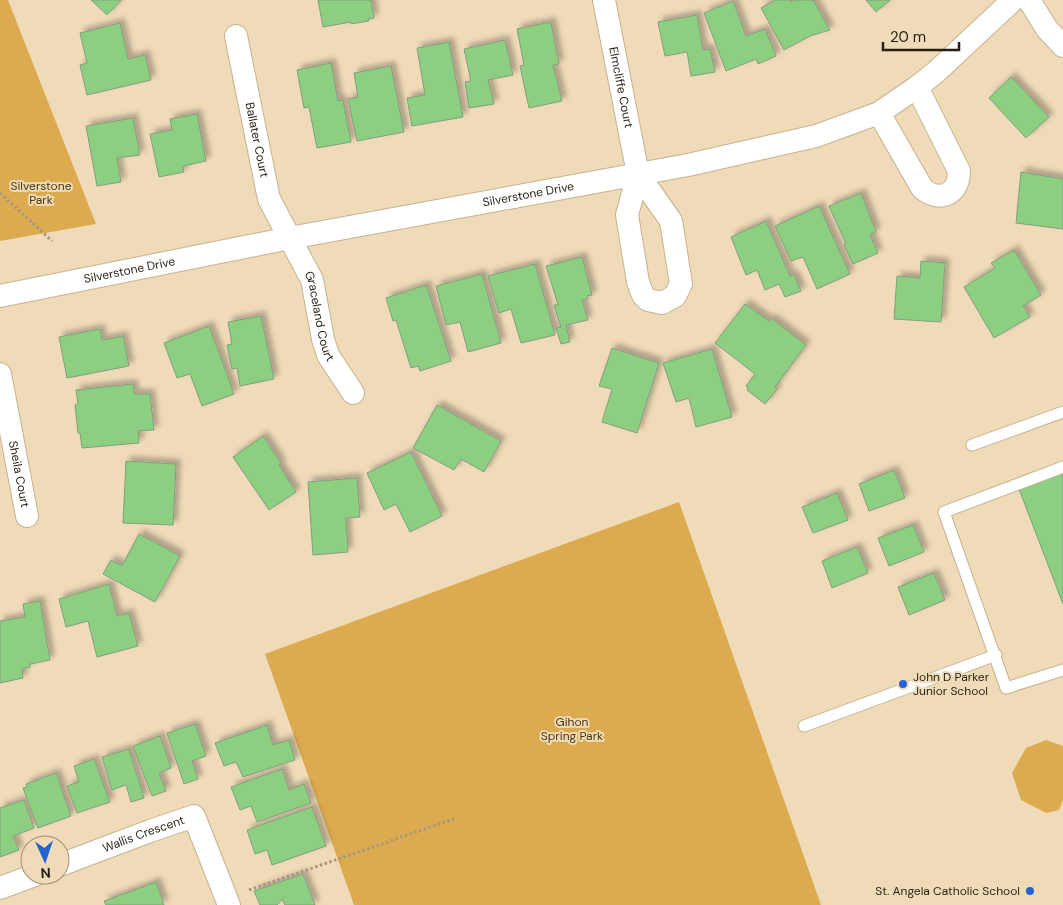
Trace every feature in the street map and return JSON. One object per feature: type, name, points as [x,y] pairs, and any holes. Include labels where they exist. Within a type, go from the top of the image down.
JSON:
[{"type":"street","name":"Elmcliffe Court","points":[[604,0],[638,174]]},
{"type":"street","name":"Silverstone Drive","points":[[0,296],[290,238],[688,165],[816,136],[879,113],[917,87],[936,72],[1013,0]]},
{"type":"street","points":[[1029,0],[1047,29],[1063,46]]},
{"type":"street","name":"Ballater Court","points":[[236,36],[268,199],[290,238]]},
{"type":"street","points":[[879,113],[922,188],[934,195],[947,194],[957,185],[959,171],[917,87]]},
{"type":"street","points":[[638,174],[671,221],[681,284],[675,296],[662,302],[648,300],[643,295],[638,282],[627,215],[638,174]]},
{"type":"street","name":"Graceland Court","points":[[290,238],[312,280],[323,339],[328,355],[353,393]]},
{"type":"street","name":"Sheila Court","points":[[0,374],[27,516]]},
{"type":"street","name":"Wallis Crescent","points":[[70,861],[194,816],[228,901]]},
{"type":"street","points":[[0,888],[20,881]]},
{"type":"lane","points":[[972,445],[1063,412]]},
{"type":"lane","points":[[1063,467],[944,512],[996,655],[1006,688],[1063,670]]},
{"type":"lane","points":[[804,726],[996,655]]},
{"type":"path","points":[[0,193],[52,241]]},
{"type":"path","points":[[228,901],[456,818]]},
{"type":"green space","name":"Silverstone Park","points":[[0,0],[8,0],[96,224],[0,241]]},
{"type":"green space","name":"Gihon Spring Park","points":[[679,502],[821,905],[354,905],[265,654]]},
{"type":"green space","points":[[1046,740],[1063,746],[1063,800],[1059,810],[1046,813],[1021,800],[1012,773],[1026,748]]},
{"type":"building","points":[[91,0],[121,0],[107,15]]},
{"type":"building","points":[[318,0],[371,0],[374,18],[368,19],[369,21],[323,27]]},
{"type":"building","points":[[775,0],[790,0],[791,2],[795,0],[813,0],[830,30],[810,36],[784,50],[761,8]]},
{"type":"building","points":[[866,0],[890,0],[876,12]]},
{"type":"building","points":[[733,1],[746,36],[765,29],[776,56],[758,64],[756,59],[726,71],[704,13]]},
{"type":"building","points":[[697,15],[703,50],[710,49],[715,72],[691,76],[687,52],[665,56],[658,22]]},
{"type":"building","points":[[551,22],[559,64],[553,65],[562,101],[529,108],[520,66],[524,65],[517,29]]},
{"type":"building","points":[[120,23],[128,59],[145,55],[151,80],[87,95],[80,65],[87,63],[80,33]]},
{"type":"building","points":[[505,40],[513,75],[488,80],[494,104],[469,108],[465,82],[471,81],[464,49]]},
{"type":"building","points":[[449,42],[463,117],[412,126],[407,98],[425,95],[417,48]]},
{"type":"building","points":[[331,63],[338,101],[343,100],[351,142],[317,148],[309,107],[304,108],[297,70]]},
{"type":"building","points":[[391,66],[404,132],[357,141],[348,99],[358,97],[354,73]]},
{"type":"building","points":[[1011,77],[1049,117],[1026,138],[989,98]]},
{"type":"building","points":[[197,114],[206,161],[183,166],[184,172],[159,177],[150,134],[172,130],[170,119]]},
{"type":"building","points":[[133,118],[140,155],[117,158],[121,182],[97,186],[86,126]]},
{"type":"building","points":[[1021,172],[1063,179],[1063,229],[1016,223]]},
{"type":"building","points":[[861,193],[876,232],[870,235],[878,253],[853,264],[829,206]]},
{"type":"building","points":[[819,206],[850,274],[817,289],[803,257],[791,261],[775,226]]},
{"type":"building","points":[[766,221],[790,276],[794,275],[801,291],[785,297],[779,284],[765,290],[757,270],[746,275],[731,237]]},
{"type":"building","points":[[1014,250],[1041,295],[1023,306],[1030,317],[994,338],[964,287],[995,268],[991,263]]},
{"type":"building","points":[[582,257],[592,295],[587,296],[588,299],[582,300],[588,320],[566,325],[570,342],[561,344],[556,328],[561,327],[554,305],[558,305],[546,266]]},
{"type":"building","points":[[921,261],[945,263],[941,322],[894,319],[897,276],[920,278]]},
{"type":"building","points":[[535,264],[555,335],[521,343],[511,309],[499,313],[488,276]]},
{"type":"building","points":[[482,274],[501,343],[468,352],[460,322],[446,325],[436,286]]},
{"type":"building","points":[[426,285],[451,361],[420,371],[418,366],[411,368],[396,320],[393,321],[386,298]]},
{"type":"building","points":[[745,304],[769,321],[771,318],[806,345],[765,404],[747,390],[748,387],[746,386],[755,374],[715,343]]},
{"type":"building","points":[[261,316],[274,379],[240,386],[237,368],[232,369],[227,345],[232,344],[228,322]]},
{"type":"building","points":[[209,326],[234,394],[202,406],[190,374],[177,378],[164,343]]},
{"type":"building","points":[[100,329],[102,340],[123,336],[129,366],[67,378],[59,337]]},
{"type":"building","points":[[612,348],[659,363],[637,433],[602,422],[612,389],[599,386]]},
{"type":"building","points":[[712,349],[732,417],[696,427],[689,398],[676,402],[663,363]]},
{"type":"building","points":[[133,384],[134,394],[150,394],[154,430],[138,431],[139,443],[82,448],[80,433],[78,433],[75,405],[78,404],[76,390]]},
{"type":"building","points":[[437,405],[501,441],[484,472],[461,459],[454,470],[413,448]]},
{"type":"building","points":[[263,436],[281,463],[279,465],[296,492],[269,510],[233,457]]},
{"type":"building","points":[[411,452],[442,516],[410,532],[396,504],[384,510],[367,473]]},
{"type":"building","points":[[126,461],[176,464],[173,525],[123,523]]},
{"type":"building","points":[[894,470],[905,498],[869,511],[859,484]]},
{"type":"building","points":[[1063,473],[1063,604],[1019,489]]},
{"type":"building","points":[[357,478],[360,517],[346,518],[348,552],[313,555],[308,482]]},
{"type":"building","points":[[837,493],[848,520],[813,533],[802,507]]},
{"type":"building","points":[[913,525],[924,552],[889,566],[878,538]]},
{"type":"building","points":[[139,534],[180,556],[155,602],[103,574],[111,560],[122,566]]},
{"type":"building","points":[[857,547],[868,573],[832,588],[822,561]]},
{"type":"building","points":[[934,573],[945,600],[909,615],[898,587]]},
{"type":"building","points":[[109,584],[117,616],[129,613],[138,646],[97,657],[88,621],[66,627],[59,599]]},
{"type":"building","points":[[40,601],[50,660],[30,664],[30,667],[22,669],[23,678],[0,683],[0,621],[25,617],[23,604]]},
{"type":"building","points":[[195,724],[206,756],[192,761],[198,779],[184,784],[167,733]]},
{"type":"building","points":[[267,725],[273,745],[289,740],[295,760],[243,777],[236,762],[224,766],[215,743]]},
{"type":"building","points":[[160,736],[171,768],[159,773],[166,791],[152,796],[133,746]]},
{"type":"building","points":[[129,749],[144,798],[131,802],[126,785],[112,790],[102,757]]},
{"type":"building","points":[[94,759],[110,802],[77,813],[67,786],[79,782],[74,766]]},
{"type":"building","points":[[282,769],[289,790],[304,784],[311,803],[257,822],[251,806],[240,810],[231,787]]},
{"type":"building","points":[[56,773],[71,816],[38,828],[23,788],[27,787],[26,784]]},
{"type":"building","points":[[24,800],[34,828],[13,836],[19,850],[0,857],[0,808]]},
{"type":"building","points":[[312,807],[326,846],[272,865],[267,850],[255,854],[247,830]]},
{"type":"building","points":[[303,874],[315,905],[285,905],[282,899],[277,905],[260,905],[254,891]]},
{"type":"building","points":[[156,882],[164,905],[106,905],[104,901]]},
{"type":"place","name":"John D Parker Junior School","points":[[903,684]]},
{"type":"place","name":"St. Angela Catholic School","points":[[1030,891]]}]
